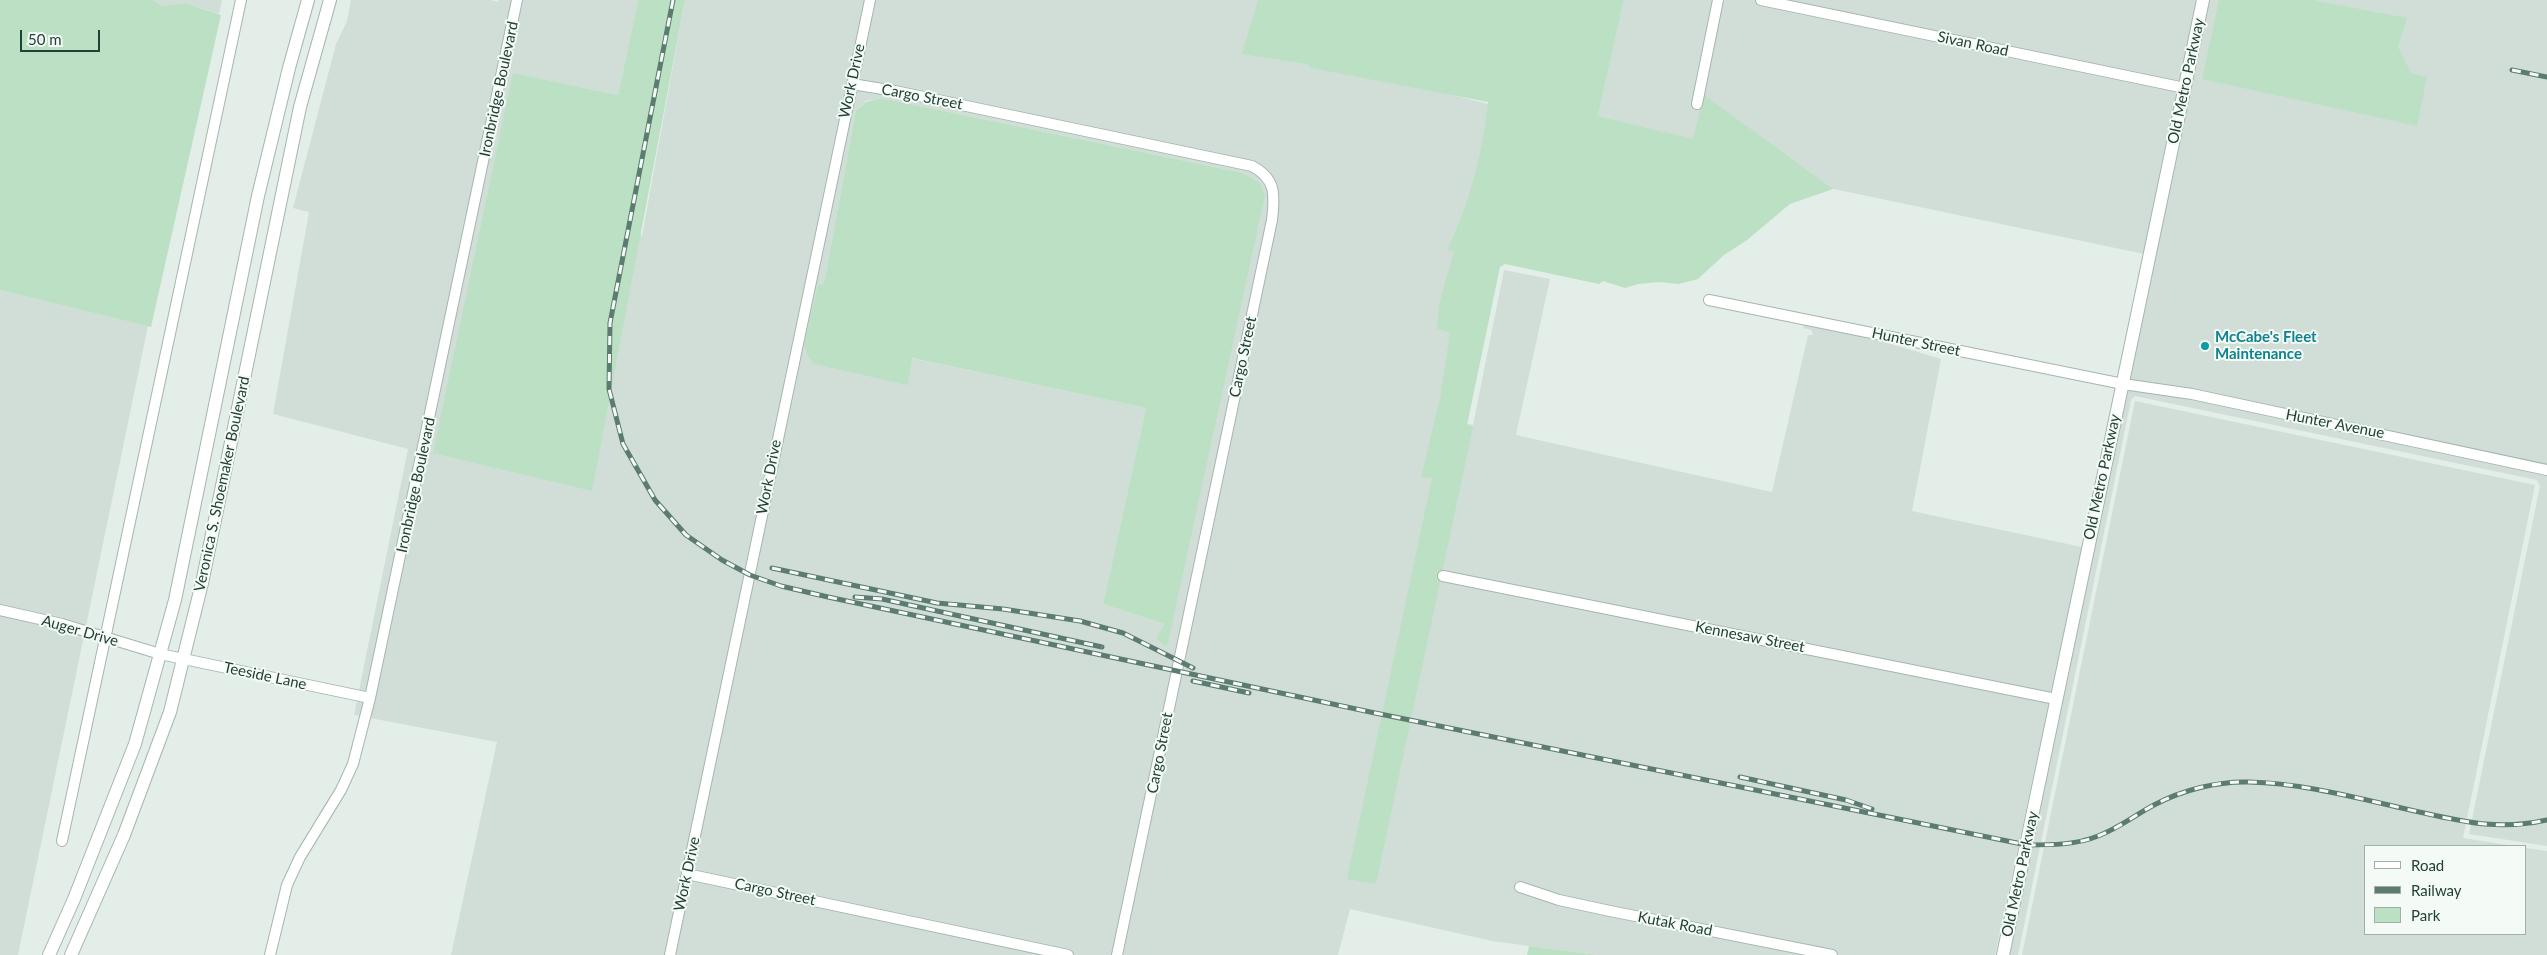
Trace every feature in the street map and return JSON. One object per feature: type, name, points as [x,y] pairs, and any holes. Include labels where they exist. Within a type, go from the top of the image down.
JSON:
[{"type":"street","points":[[62,841],[241,0]]},
{"type":"street","name":"Veronica S. Shoemaker Boulevard","points":[[49,955],[135,744],[175,600],[258,196],[289,68],[308,0]]},
{"type":"street","name":"Veronica S. Shoemaker Boulevard","points":[[71,955],[124,835],[170,712],[202,583],[300,107],[330,0]]},
{"type":"street","name":"Ironbridge Boulevard","points":[[270,955],[287,885],[300,857],[341,790],[353,764],[370,698],[517,0]]},
{"type":"street","name":"Work Drive","points":[[670,955],[870,0]]},
{"type":"street","points":[[1697,104],[1718,0]]},
{"type":"street","name":"Sivan Road","points":[[1761,0],[2185,88]]},
{"type":"street","name":"Old Metro Parkway","points":[[2003,955],[2203,0]]},
{"type":"street","name":"Cargo Street","points":[[852,84],[895,91],[1252,166],[1263,172],[1271,183],[1274,200],[1272,220],[1117,955]]},
{"type":"street","name":"Hunter Street","points":[[1709,300],[2123,384]]},
{"type":"street","name":"Hunter Avenue","points":[[2123,384],[2192,394],[2547,470]]},
{"type":"street","name":"Kennesaw Street","points":[[1443,576],[2056,699]]},
{"type":"street","name":"Auger Drive","points":[[0,610],[62,624],[160,654]]},
{"type":"street","name":"Teeside Lane","points":[[160,654],[370,698]]},
{"type":"street","name":"Cargo Street","points":[[687,874],[1068,955]]},
{"type":"street","name":"Kutak Road","points":[[1520,887],[1559,900],[1832,955]]},
{"type":"shaded area","points":[[153,0],[222,0],[219,14],[185,3],[162,6]]},
{"type":"shaded area","points":[[351,0],[491,0],[498,2],[498,0],[638,0],[618,95],[512,73],[642,236],[685,0],[1258,0],[1456,96],[1497,106],[1437,417],[1473,425],[1504,270],[1550,279],[1516,435],[1772,492],[1808,335],[1813,335],[1811,330],[1803,328],[1805,318],[1941,359],[1912,511],[2082,547],[1995,955],[1597,955],[1492,941],[1350,909],[1338,955],[451,955],[497,742],[354,715],[408,449],[273,414],[309,212],[293,208],[336,44],[347,21]],"holes":[[[881,98],[1243,173],[1259,182],[1168,626],[1160,641],[1156,639],[1164,624],[1103,604],[1146,408],[911,358],[818,285],[824,283],[856,110],[866,101]]]},
{"type":"shaded area","points":[[1624,0],[2547,0],[2547,846],[2469,834],[2540,486],[2537,480],[2135,396],[2131,400],[2018,955],[2008,955],[2033,846],[2083,593],[2144,254],[1829,188],[1805,170],[1598,116]]},
{"type":"shaded area","points":[[0,290],[148,326],[18,955],[0,955]]},
{"type":"shaded area","points":[[2135,401],[2535,485],[2463,838],[2508,845],[2364,845],[2364,935],[2527,935],[2527,848],[2547,851],[2547,955],[2022,955]]},
{"type":"green space","points":[[0,0],[153,0],[162,6],[185,3],[221,15],[151,327],[0,290]]},
{"type":"green space","points":[[638,0],[685,0],[592,491],[433,453],[513,73],[618,95]]},
{"type":"green space","points":[[1258,0],[1624,0],[1598,116],[1693,139],[1704,95],[1833,189],[1790,204],[1747,240],[1724,255],[1698,279],[1679,284],[1659,282],[1638,284],[1625,288],[1603,281],[1599,284],[1505,264],[1500,267],[1467,425],[1473,427],[1376,884],[1347,879],[1432,478],[1421,477],[1440,399],[1450,332],[1437,329],[1439,304],[1454,252],[1447,250],[1462,215],[1474,178],[1483,140],[1488,102],[1311,68],[1307,64],[1242,54]]},
{"type":"green space","points":[[2219,0],[2312,0],[2407,18],[2398,47],[2411,73],[2427,77],[2417,126],[2202,79]]},
{"type":"green space","points":[[881,98],[1243,173],[1259,182],[1265,195],[1167,647],[1156,639],[1164,624],[1103,604],[1146,408],[912,358],[908,385],[814,364],[808,356],[804,345],[818,285],[824,283],[856,110],[866,102]]},
{"type":"green space","points":[[1529,946],[1597,955],[1527,955]]},
{"type":"railway","points":[[673,0],[610,323],[609,389],[623,444],[655,500],[686,535],[722,560],[750,575],[781,586],[828,597],[1375,713],[2027,845],[2063,844],[2090,839],[2113,829],[2154,805],[2176,795],[2213,785],[2237,782],[2271,783],[2315,789],[2440,817],[2485,824],[2515,825],[2547,820]]},
{"type":"railway","points":[[2512,70],[2547,77]]},
{"type":"railway","points":[[772,568],[937,603],[1003,609],[1080,621],[1123,633],[1193,668]]},
{"type":"railway","points":[[855,597],[882,599],[1102,647]]},
{"type":"railway","points":[[1193,681],[1249,693]]},
{"type":"railway","points":[[1740,777],[1846,800],[1872,809]]},
{"type":"place","name":"McCabe's Fleet Maintenance","points":[[2205,346]]}]
